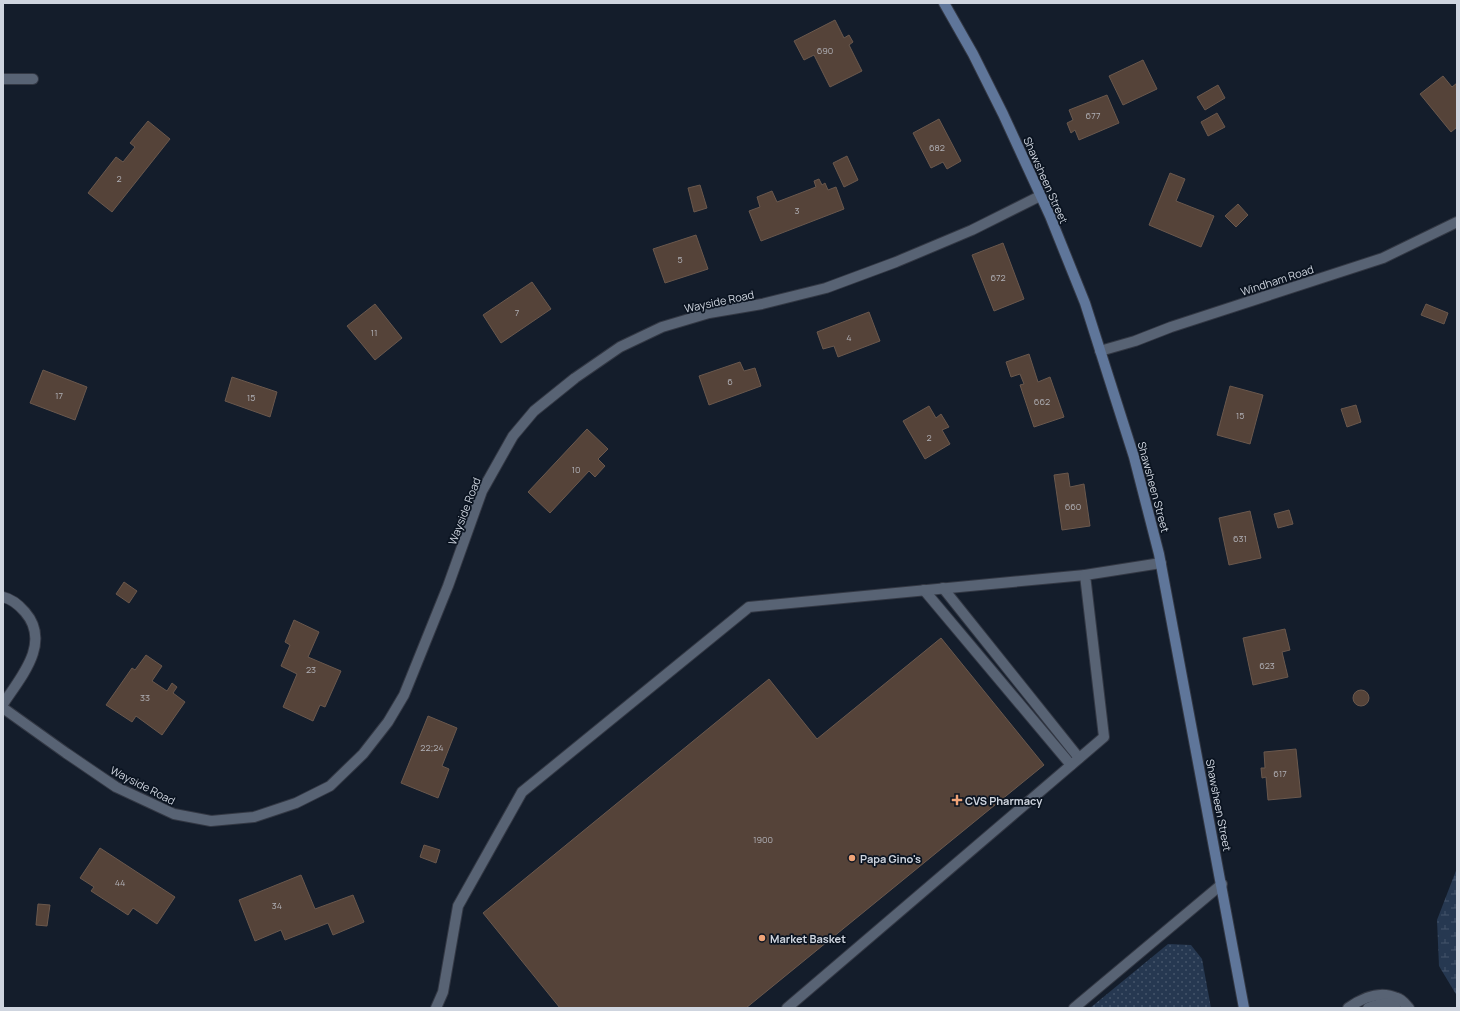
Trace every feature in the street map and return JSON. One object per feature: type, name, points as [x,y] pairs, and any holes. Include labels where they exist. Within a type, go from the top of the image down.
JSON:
[{"type":"main road","name":"Shawsheen Street","points":[[944,3],[973,54],[1004,114],[1085,303],[1134,457],[1161,563],[1244,1008]]},
{"type":"street","points":[[3,79],[33,79]]},
{"type":"street","name":"Wayside Road","points":[[3,708],[66,754],[116,786],[174,814],[211,821],[254,817],[296,803],[330,786],[363,754],[388,722],[404,695],[448,586],[482,491],[513,436],[534,411],[575,378],[620,347],[662,327],[709,313],[762,304],[826,288],[896,262],[958,236],[1040,196]]},
{"type":"street","name":"Windham Road","points":[[1100,352],[1135,341],[1171,327],[1383,258],[1457,222]]},
{"type":"street","points":[[436,1008],[443,992],[458,906],[522,792],[749,607],[1085,574],[1161,563]]},
{"type":"street","points":[[787,1008],[1104,737],[1085,574]]},
{"type":"street","points":[[944,588],[1075,761]]},
{"type":"street","points":[[924,590],[1075,761]]},
{"type":"street","points":[[3,597],[8,598],[20,606],[29,617],[35,631],[36,645],[32,658],[3,704]]},
{"type":"street","points":[[1074,1008],[1222,884]]},
{"type":"street","points":[[1348,1008],[1360,999],[1384,994],[1399,998],[1409,1008]]},
{"type":"street","points":[[1368,1008],[1388,1003],[1396,1008]]},
{"type":"green space","points":[[1457,868],[1457,996],[1439,966],[1437,920]]},
{"type":"green space","points":[[1168,944],[1191,945],[1202,959],[1211,1008],[1090,1008]]},
{"type":"building","points":[[835,20],[844,38],[849,35],[853,42],[849,45],[862,71],[830,87],[814,55],[804,60],[794,41]]},
{"type":"building","points":[[1143,60],[1157,89],[1123,105],[1109,76]]},
{"type":"building","points":[[1443,76],[1452,87],[1457,83],[1457,127],[1451,132],[1420,94]]},
{"type":"building","points":[[1218,85],[1225,98],[1205,110],[1197,97]]},
{"type":"building","points":[[1107,95],[1119,123],[1079,140],[1075,130],[1071,133],[1067,123],[1073,120],[1069,110]]},
{"type":"building","points":[[1217,113],[1225,127],[1208,136],[1201,122]]},
{"type":"building","points":[[939,119],[961,161],[947,169],[943,162],[931,168],[913,133]]},
{"type":"building","points":[[148,121],[170,139],[112,212],[88,193],[116,157],[123,162],[135,147],[130,143]]},
{"type":"building","points":[[847,156],[858,180],[844,187],[833,163]]},
{"type":"building","points":[[1170,173],[1185,179],[1176,201],[1214,216],[1201,247],[1149,225]]},
{"type":"building","points":[[819,179],[822,185],[825,183],[828,190],[836,187],[844,209],[761,241],[749,211],[760,207],[757,197],[772,191],[777,202],[816,187],[814,181]]},
{"type":"building","points":[[700,185],[707,208],[694,212],[688,188]]},
{"type":"building","points":[[1238,204],[1248,215],[1236,227],[1225,216]]},
{"type":"building","points":[[696,235],[708,269],[665,283],[653,249]]},
{"type":"building","points":[[1003,243],[1024,299],[994,311],[972,255]]},
{"type":"building","points":[[532,282],[551,309],[501,343],[483,315]]},
{"type":"building","points":[[375,304],[402,338],[375,360],[347,326]]},
{"type":"building","points":[[1426,304],[1448,313],[1444,324],[1421,315]]},
{"type":"building","points":[[869,312],[880,341],[838,357],[834,346],[823,349],[817,332]]},
{"type":"building","points":[[1029,354],[1038,382],[1050,377],[1064,417],[1034,427],[1020,385],[1024,384],[1020,374],[1011,377],[1006,362]]},
{"type":"building","points":[[740,362],[744,371],[755,368],[761,386],[709,405],[699,376]]},
{"type":"building","points":[[43,370],[87,387],[75,420],[30,403]]},
{"type":"building","points":[[232,377],[277,392],[270,417],[225,401]]},
{"type":"building","points":[[1230,386],[1263,395],[1250,444],[1217,435]]},
{"type":"building","points":[[1356,405],[1361,422],[1347,427],[1341,409]]},
{"type":"building","points":[[929,406],[936,418],[941,414],[949,427],[942,430],[950,444],[925,459],[903,421]]},
{"type":"building","points":[[587,429],[608,449],[598,459],[605,466],[595,477],[589,471],[550,513],[528,492]]},
{"type":"building","points":[[1068,473],[1070,487],[1084,484],[1090,526],[1062,530],[1054,475]]},
{"type":"building","points":[[1289,510],[1293,524],[1278,528],[1274,514]]},
{"type":"building","points":[[1250,511],[1261,558],[1229,565],[1219,518]]},
{"type":"building","points":[[124,582],[137,591],[129,603],[116,594]]},
{"type":"building","points":[[294,620],[319,632],[308,657],[341,671],[325,707],[320,705],[313,721],[283,707],[297,674],[281,666],[290,645],[285,642]]},
{"type":"building","points":[[1285,629],[1290,650],[1282,652],[1288,677],[1253,685],[1243,638]]},
{"type":"building","points":[[941,638],[1044,765],[746,1008],[560,1008],[483,913],[769,679],[817,739]]},
{"type":"building","points":[[146,655],[162,666],[152,681],[167,691],[172,683],[177,687],[173,693],[185,702],[162,735],[136,716],[132,722],[106,705],[132,668],[135,670]]},
{"type":"building","points":[[1361,690],[1367,692],[1369,698],[1367,704],[1361,706],[1355,704],[1353,698],[1355,692]]},
{"type":"building","points":[[428,716],[457,728],[442,766],[449,769],[438,798],[401,783]]},
{"type":"building","points":[[1296,749],[1301,797],[1268,800],[1266,777],[1262,778],[1261,768],[1265,768],[1264,752]]},
{"type":"building","points":[[424,845],[440,850],[436,863],[420,857]]},
{"type":"building","points":[[100,848],[175,897],[157,924],[133,908],[128,915],[91,891],[94,887],[80,878]]},
{"type":"building","points":[[301,875],[315,909],[353,895],[364,922],[333,935],[328,923],[285,940],[281,930],[255,941],[239,900]]},
{"type":"building","points":[[38,904],[50,905],[47,926],[36,925]]},
{"type":"place","name":"CVS Pharmacy","points":[[957,800]]},
{"type":"place","name":"Papa Gino's","points":[[852,858]]},
{"type":"place","name":"Market Basket","points":[[762,938]]}]
